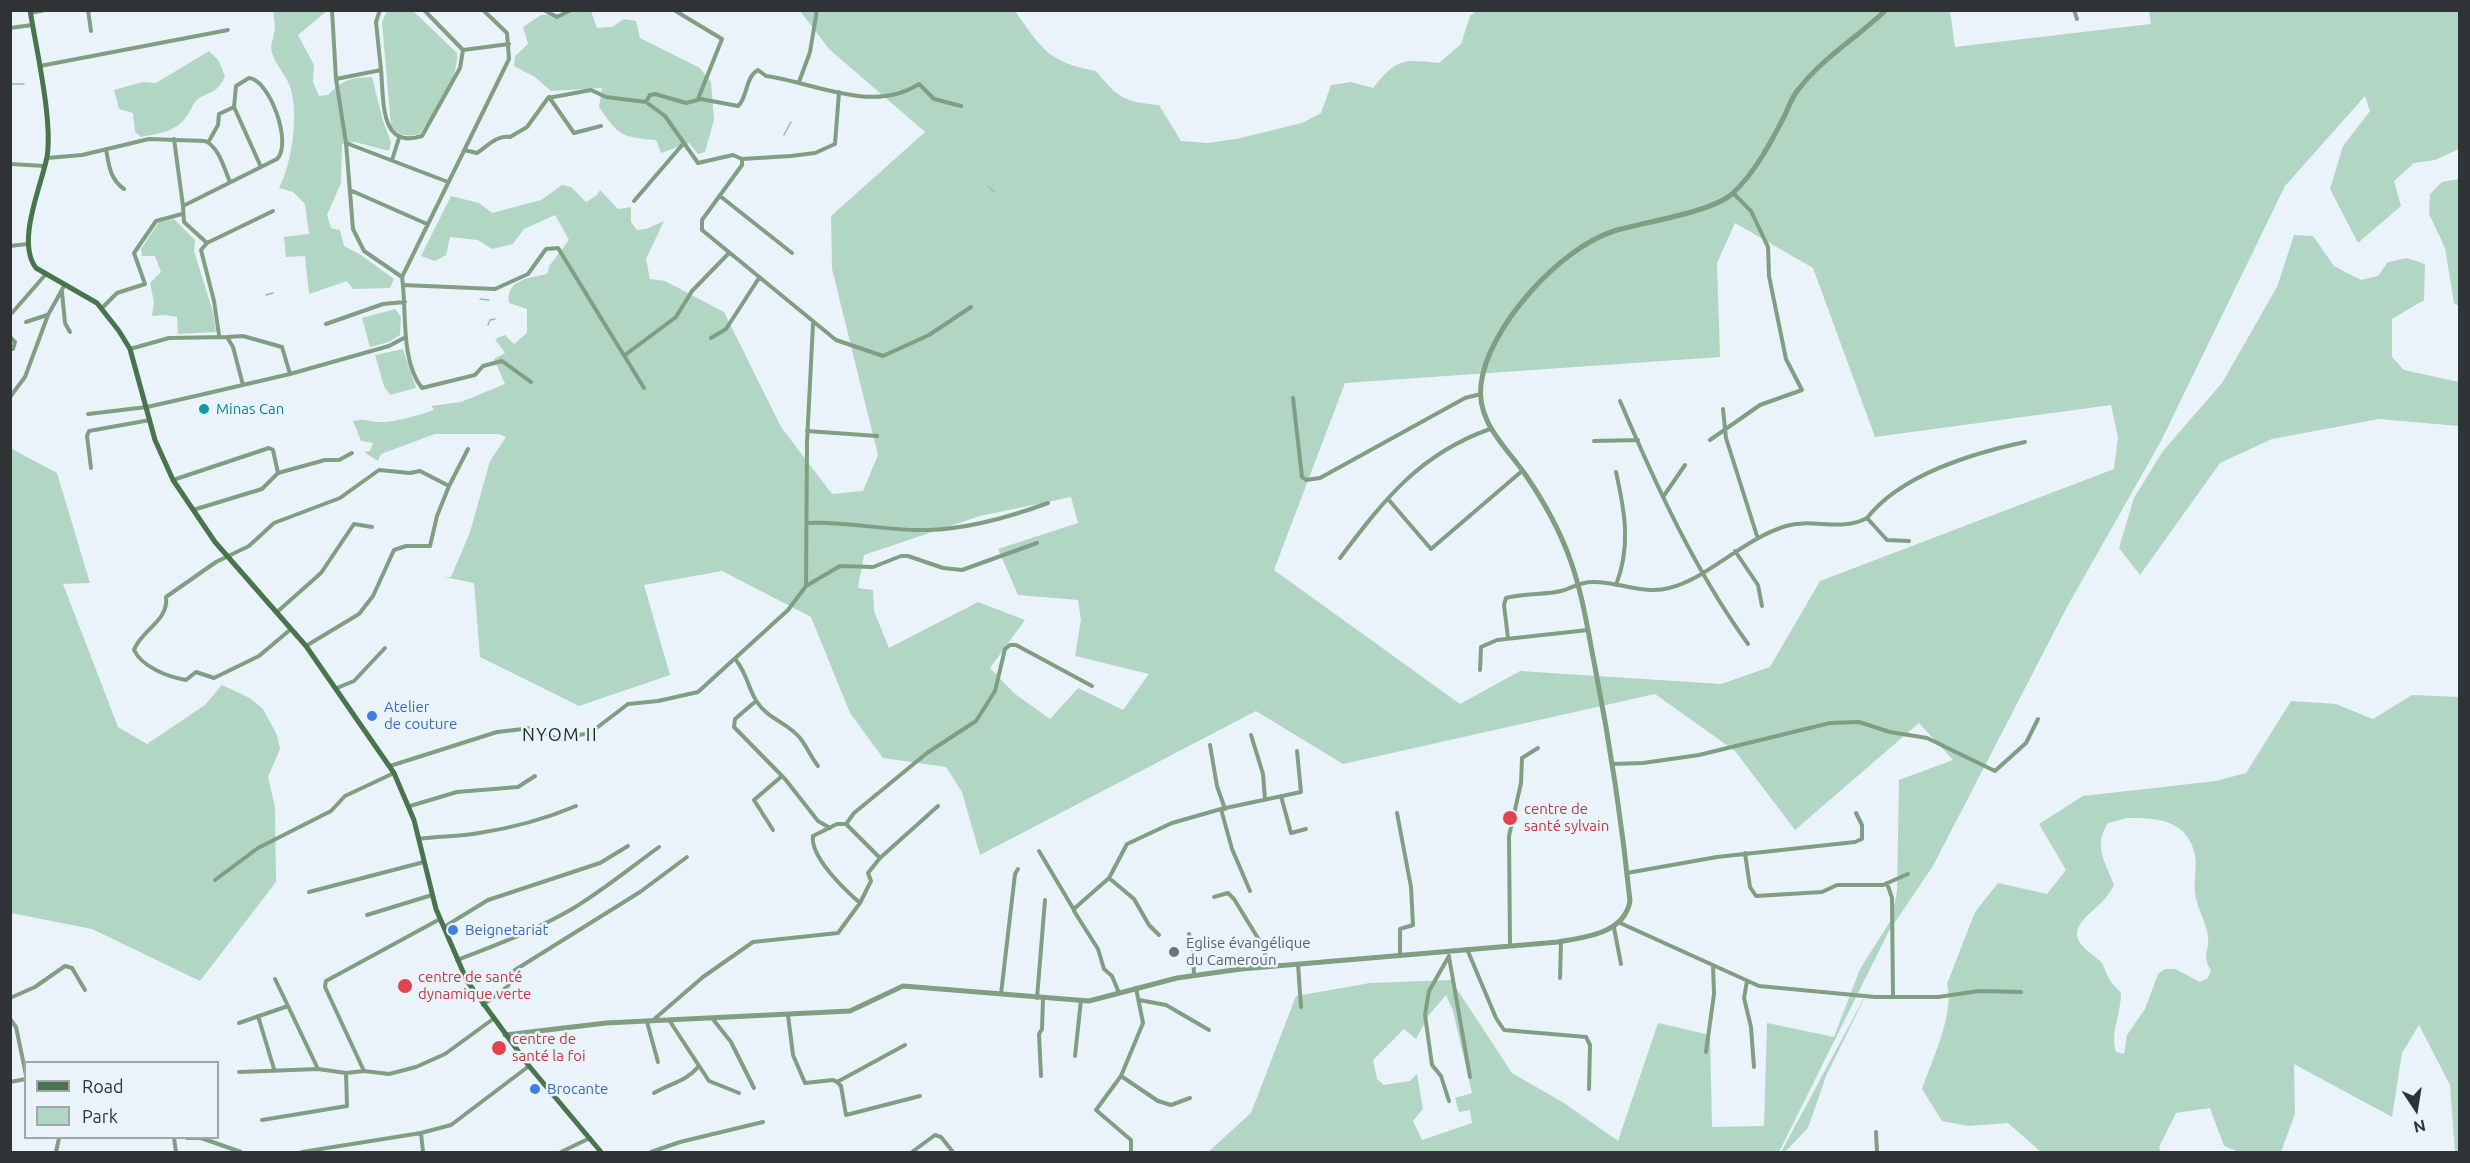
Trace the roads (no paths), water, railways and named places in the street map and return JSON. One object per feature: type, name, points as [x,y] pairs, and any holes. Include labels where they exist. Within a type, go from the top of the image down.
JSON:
[{"type":"main road","points":[[30,12],[48,133],[47,158],[27,244],[31,262],[63,289],[102,308],[130,349],[150,420],[164,461],[174,480],[193,510],[228,556],[306,646],[390,766],[410,806],[432,895],[457,960],[492,1019],[601,1152]]},
{"type":"street","points":[[30,12],[45,10]]},
{"type":"street","points":[[88,10],[91,31]]},
{"type":"street","points":[[332,10],[336,78],[346,143],[353,229],[359,245],[402,277]]},
{"type":"street","points":[[380,10],[376,22],[386,118],[394,134],[399,138],[415,139],[427,131],[460,68],[463,50]]},
{"type":"street","points":[[424,10],[463,50]]},
{"type":"street","points":[[483,10],[504,29],[509,44],[507,66],[402,277],[405,302],[404,338],[422,388],[475,375],[483,366],[502,361],[531,382]]},
{"type":"street","points":[[544,10],[554,17],[571,10]]},
{"type":"street","points":[[674,10],[722,39],[698,99]]},
{"type":"street","points":[[799,82],[810,52],[817,10]]},
{"type":"street","points":[[506,1035],[572,1026],[850,1011],[903,986],[1040,999],[1082,1000],[1194,976],[1298,964],[1448,953],[1467,948],[1561,942],[1589,937],[1614,928],[1629,910],[1630,902],[1612,764],[1589,630],[1572,565],[1562,541],[1522,471],[1490,429],[1482,410],[1483,373],[1510,318],[1539,284],[1568,257],[1605,234],[1716,203],[1733,193],[1762,156],[1797,91],[1814,72],[1886,10]]},
{"type":"street","points":[[2074,10],[2077,19]]},
{"type":"street","points":[[10,28],[32,25]]},
{"type":"street","points":[[39,66],[228,30]]},
{"type":"street","points":[[463,50],[509,44]]},
{"type":"street","points":[[336,78],[381,70]]},
{"type":"street","points":[[646,102],[652,94],[686,103],[698,99],[738,106],[742,102],[752,74],[758,70],[766,76],[878,98],[897,96],[920,84],[934,99],[961,106]]},
{"type":"street","points":[[183,207],[277,159],[282,153],[282,135],[277,115],[260,83],[253,78],[237,86],[234,107],[261,167]]},
{"type":"street","points":[[464,150],[477,153],[495,139],[506,135],[510,137],[527,127],[543,102],[549,97],[591,90],[606,97],[646,102],[665,116],[698,163],[733,154],[742,159],[791,156],[828,148],[835,144],[839,92]]},
{"type":"street","points":[[549,97],[574,133],[601,126]]},
{"type":"street","points":[[209,142],[218,125],[219,115],[234,107]]},
{"type":"street","points":[[392,160],[399,138]]},
{"type":"street","points":[[47,158],[82,155],[149,139],[209,142]]},
{"type":"street","points":[[174,139],[184,222],[207,243]]},
{"type":"street","points":[[209,142],[220,158],[230,182]]},
{"type":"street","points":[[346,143],[448,182]]},
{"type":"street","points":[[634,201],[683,144]]},
{"type":"street","points":[[106,149],[110,173],[115,183],[124,189]]},
{"type":"street","points":[[742,159],[742,165],[702,220],[701,227],[704,233],[813,324],[836,340],[883,356],[929,335],[971,307]]},
{"type":"street","points":[[10,164],[45,166]]},
{"type":"street","points":[[350,190],[427,224]]},
{"type":"street","points":[[1710,440],[1760,405],[1802,390],[1786,359],[1769,276],[1768,247],[1751,211],[1733,193]]},
{"type":"street","points":[[720,196],[792,254]]},
{"type":"street","points":[[219,335],[214,301],[200,255],[207,243],[273,211]]},
{"type":"street","points":[[102,308],[117,293],[145,284],[134,257],[135,250],[156,221],[182,214]]},
{"type":"street","points":[[10,246],[27,244]]},
{"type":"street","points":[[403,285],[495,289],[528,274],[546,249],[554,247],[561,251],[644,388]]},
{"type":"street","points":[[625,355],[676,317],[692,291],[729,254]]},
{"type":"street","points":[[12,313],[46,274]]},
{"type":"street","points":[[711,338],[726,329],[759,278]]},
{"type":"street","points":[[10,397],[24,377],[48,315],[63,289]]},
{"type":"street","points":[[63,289],[65,323],[70,332]]},
{"type":"street","points":[[326,324],[384,304],[405,302]]},
{"type":"street","points":[[26,322],[48,315]]},
{"type":"street","points":[[806,586],[807,431],[813,324]]},
{"type":"street","points":[[130,349],[169,338],[243,336],[282,347],[290,374]]},
{"type":"street","points":[[10,337],[15,342],[13,349]]},
{"type":"street","points":[[227,338],[233,347],[243,385]]},
{"type":"street","points":[[88,414],[147,407],[290,374],[389,346],[404,338]]},
{"type":"street","points":[[1293,398],[1302,477],[1306,480],[1320,478],[1465,398],[1481,394]]},
{"type":"street","points":[[1620,401],[1662,497],[1702,572],[1748,644]]},
{"type":"street","points":[[1723,409],[1725,428],[1757,537]]},
{"type":"street","points":[[91,468],[87,436],[89,431],[150,420]]},
{"type":"street","points":[[1340,558],[1388,499],[1431,457],[1467,437],[1490,429]]},
{"type":"street","points":[[807,431],[877,436]]},
{"type":"street","points":[[1594,441],[1638,440]]},
{"type":"street","points":[[1508,638],[1504,605],[1506,598],[1528,592],[1560,591],[1576,584],[1590,582],[1670,588],[1702,572],[1757,537],[1800,523],[1833,525],[1860,522],[1888,497],[1931,473],[1977,452],[2025,442]]},
{"type":"street","points":[[174,480],[269,448],[273,450],[278,473]]},
{"type":"street","points":[[306,646],[359,614],[373,596],[394,550],[406,546],[430,546],[437,516],[468,449]]},
{"type":"street","points":[[193,510],[262,489],[278,473],[325,460],[339,460],[352,453]]},
{"type":"street","points":[[1662,497],[1685,465]]},
{"type":"street","points":[[291,629],[259,656],[214,678],[195,672],[186,680],[169,676],[136,655],[134,650],[136,643],[155,627],[167,604],[166,597],[228,556],[249,546],[274,523],[340,498],[365,483],[379,470],[410,473],[420,471],[449,486]]},
{"type":"street","points":[[1388,499],[1431,549],[1522,471]]},
{"type":"street","points":[[1616,472],[1627,538],[1624,564],[1616,585]]},
{"type":"street","points":[[807,523],[836,521],[926,530],[964,526],[1020,513],[1048,503]]},
{"type":"street","points":[[1867,518],[1887,540],[1909,542]]},
{"type":"street","points":[[277,612],[321,573],[354,524],[372,527]]},
{"type":"street","points":[[390,766],[497,732],[532,728],[558,739],[590,733],[628,704],[658,701],[698,692],[736,660],[788,610],[806,586],[840,566],[873,567],[901,556],[908,556],[943,568],[962,570],[1037,543]]},
{"type":"street","points":[[1735,551],[1758,585],[1762,606]]},
{"type":"street","points":[[1479,670],[1481,647],[1497,640],[1589,630]]},
{"type":"street","points":[[846,824],[854,813],[927,753],[976,721],[994,691],[1005,649],[1010,645],[1016,645],[1092,686]]},
{"type":"street","points":[[337,688],[354,681],[385,648]]},
{"type":"street","points":[[736,660],[747,675],[756,701],[774,721],[789,729],[800,739],[818,766]]},
{"type":"street","points":[[756,701],[735,719],[734,727],[782,776],[818,821],[830,828]]},
{"type":"street","points":[[1612,764],[1643,764],[1699,755],[1830,723],[1859,722],[1890,732],[1927,738],[1995,771],[2026,743],[2038,719]]},
{"type":"street","points":[[1251,735],[1263,774],[1265,799]]},
{"type":"street","points":[[1210,745],[1232,849],[1250,891]]},
{"type":"street","points":[[1510,945],[1510,823],[1521,783],[1522,758],[1538,748]]},
{"type":"street","points":[[1074,911],[1109,878],[1127,844],[1172,823],[1301,792],[1297,751]]},
{"type":"street","points":[[215,880],[258,848],[330,812],[345,796],[394,773]]},
{"type":"street","points":[[410,806],[457,792],[518,787],[535,776]]},
{"type":"street","points":[[773,830],[754,800],[782,776]]},
{"type":"street","points":[[1281,796],[1291,833],[1306,829]]},
{"type":"street","points":[[419,839],[450,834],[479,834],[526,824],[576,806]]},
{"type":"street","points":[[649,1021],[740,949],[759,940],[838,933],[860,903],[871,881],[868,873],[880,858],[938,806]]},
{"type":"street","points":[[1398,813],[1411,886],[1413,925],[1400,929],[1400,956]]},
{"type":"street","points":[[1627,873],[1745,853],[1855,842],[1862,839],[1862,825],[1856,813]]},
{"type":"street","points":[[860,903],[835,880],[813,845],[813,836],[837,824],[846,824],[880,858]]},
{"type":"street","points":[[444,927],[488,900],[600,863],[628,846]]},
{"type":"street","points":[[457,960],[504,942],[571,909],[603,889],[659,846]]},
{"type":"street","points":[[1038,851],[1098,949],[1104,969],[1112,976],[1119,993]]},
{"type":"street","points":[[1745,853],[1750,887],[1756,896],[1822,892],[1837,885],[1887,883],[1908,874]]},
{"type":"street","points":[[482,1005],[508,986],[515,970],[640,892],[687,857]]},
{"type":"street","points":[[309,892],[424,862]]},
{"type":"street","points":[[1001,995],[1015,874],[1018,869]]},
{"type":"street","points":[[1109,878],[1134,899],[1149,925],[1159,935]]},
{"type":"street","points":[[1887,883],[1893,908],[1893,997]]},
{"type":"street","points":[[1214,897],[1228,893],[1234,899],[1263,944],[1267,967]]},
{"type":"street","points":[[367,915],[432,895]]},
{"type":"street","points":[[1041,1076],[1039,1034],[1042,1029],[1040,999],[1045,900]]},
{"type":"street","points":[[364,1071],[325,987],[326,981],[440,919]]},
{"type":"street","points":[[1618,922],[1759,986],[1893,997],[1938,997],[1979,991],[2021,992]]},
{"type":"street","points":[[1614,928],[1621,964]]},
{"type":"street","points":[[1189,934],[1193,951],[1194,976]]},
{"type":"street","points":[[1560,978],[1561,942]]},
{"type":"street","points":[[1467,948],[1496,1018],[1504,1030],[1586,1037],[1590,1045],[1589,1089]]},
{"type":"street","points":[[1448,953],[1470,1077]]},
{"type":"street","points":[[1448,953],[1429,991],[1425,1015],[1432,1065],[1440,1076],[1449,1101]]},
{"type":"street","points":[[1298,964],[1301,1007]]},
{"type":"street","points":[[1707,1053],[1714,994],[1713,965]]},
{"type":"street","points":[[10,998],[35,987],[64,966],[72,968],[85,990]]},
{"type":"street","points":[[274,979],[318,1069]]},
{"type":"street","points":[[1747,981],[1744,998],[1751,1027],[1754,1067]]},
{"type":"street","points":[[1131,1152],[1131,1140],[1096,1110],[1121,1076],[1143,1023],[1136,987]]},
{"type":"street","points":[[1076,1056],[1082,1000]]},
{"type":"street","points":[[1139,1000],[1167,1005],[1209,1030]]},
{"type":"street","points":[[239,1023],[288,1006]]},
{"type":"street","points":[[788,1014],[793,1055],[803,1082],[833,1080],[837,1082],[841,1086],[846,1115],[920,1095]]},
{"type":"street","points":[[258,1016],[274,1069]]},
{"type":"street","points":[[712,1017],[730,1042],[754,1088]]},
{"type":"street","points":[[10,1019],[16,1027],[24,1067]]},
{"type":"street","points":[[239,1072],[318,1069],[346,1073],[364,1071],[389,1074],[432,1062],[492,1019]]},
{"type":"street","points":[[669,1020],[698,1066],[713,1084],[739,1093]]},
{"type":"street","points":[[649,1021],[658,1062]]},
{"type":"street","points":[[837,1082],[905,1045]]},
{"type":"street","points":[[302,1152],[421,1133],[456,1123],[529,1066]]},
{"type":"street","points":[[654,1093],[682,1081],[698,1066]]},
{"type":"street","points":[[262,1120],[346,1106],[346,1073]]},
{"type":"street","points":[[1121,1076],[1158,1101],[1171,1105],[1190,1098]]},
{"type":"street","points":[[651,1152],[680,1142],[763,1122]]},
{"type":"street","points":[[1876,1132],[1877,1152]]},
{"type":"street","points":[[421,1133],[423,1152]]},
{"type":"street","points":[[912,1152],[935,1135],[941,1137],[953,1152]]},
{"type":"street","points":[[561,1152],[590,1138]]},
{"type":"street","points":[[204,1139],[240,1152]]},
{"type":"waterway","points":[[10,84],[24,84]]},
{"type":"waterway","points":[[784,135],[791,122]]},
{"type":"waterway","points":[[988,187],[995,192]]},
{"type":"waterway","points":[[266,295],[273,293]]},
{"type":"waterway","points":[[480,299],[489,300]]},
{"type":"waterway","points":[[488,325],[490,320],[495,319]]},
{"type":"place","name":"Minas Can","points":[[204,409]]},
{"type":"place","name":"Atelier de couture","points":[[372,716]]},
{"type":"place","name":"centre de santé sylvain","points":[[1510,818]]},
{"type":"place","name":"Beignetariat","points":[[453,930]]},
{"type":"place","name":"Eglise évangélique du Cameroun","points":[[1174,952]]},
{"type":"place","name":"centre de santé dynamique verte","points":[[405,986]]},
{"type":"place","name":"centre de santé la foi","points":[[499,1048]]},
{"type":"place","name":"Brocante","points":[[535,1089]]},
{"type":"district","name":"NYOM II","points":[[560,735]]}]
